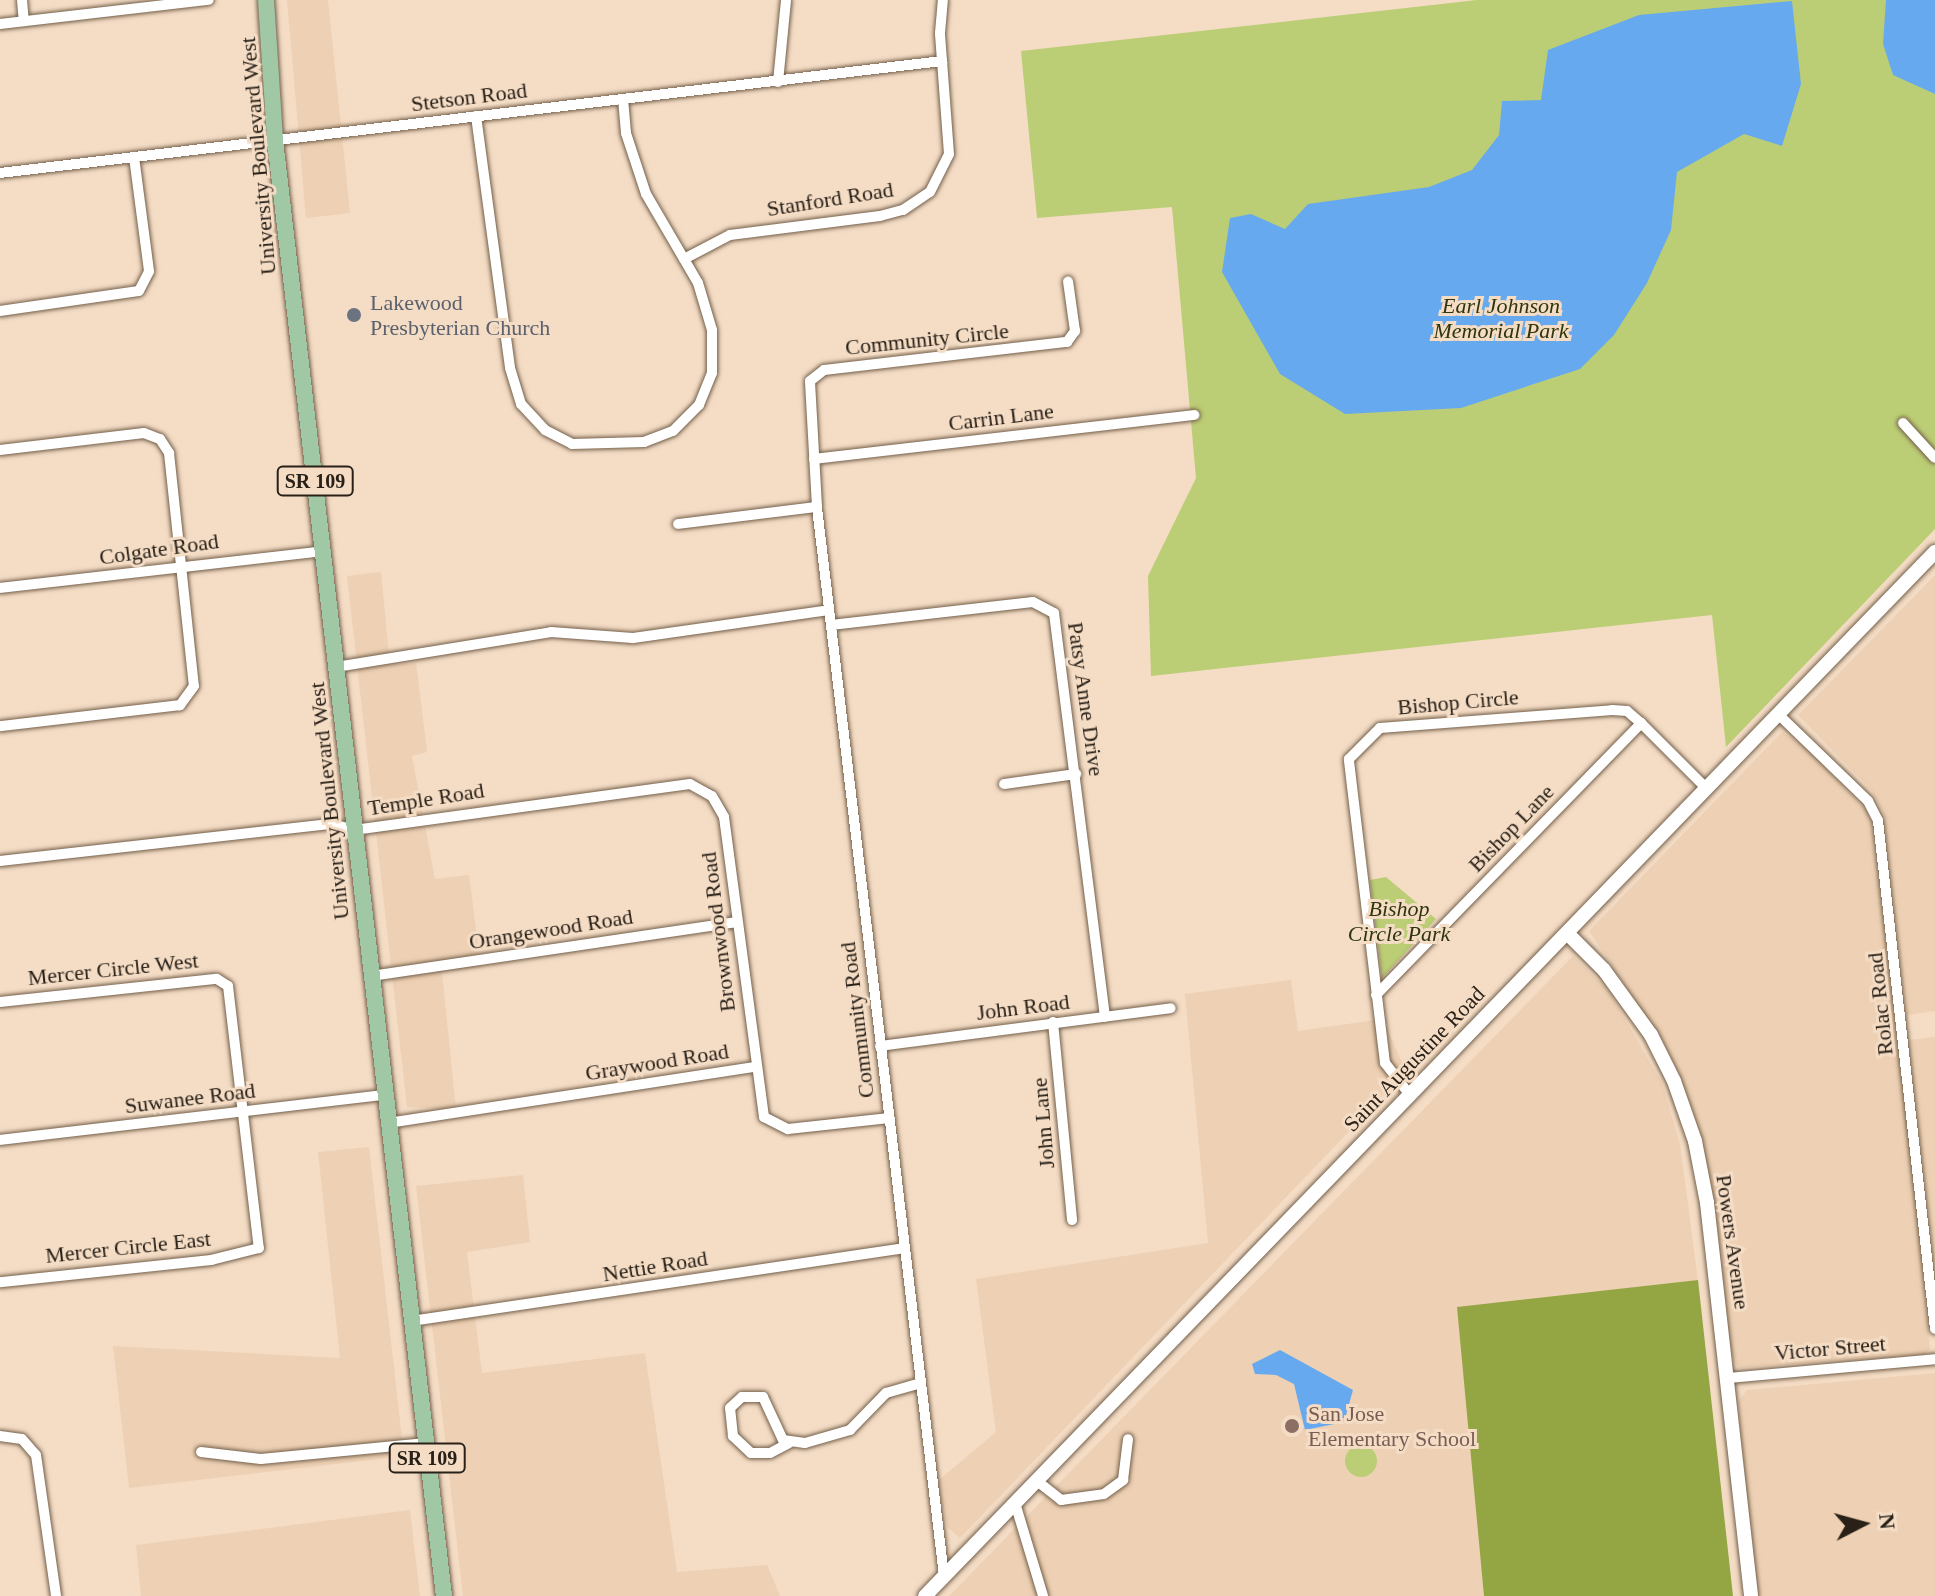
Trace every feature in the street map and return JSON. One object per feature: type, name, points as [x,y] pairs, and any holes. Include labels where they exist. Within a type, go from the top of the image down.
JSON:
[{"type":"main road","name":"University Boulevard West","points":[[266,0],[275,140],[444,1596]]},
{"type":"main road","name":"Saint Augustine Road","points":[[925,1596],[1935,552]]},
{"type":"main road","name":"Powers Avenue","points":[[1567,933],[1622,991],[1674,1081],[1703,1176],[1751,1596]]},
{"type":"street","points":[[22,0],[24,21]]},
{"type":"street","points":[[0,24],[209,0]]},
{"type":"street","points":[[778,82],[786,0]]},
{"type":"street","name":"Stanford Road","points":[[684,259],[730,235],[880,216],[919,201],[936,186],[949,154],[942,61],[943,0]]},
{"type":"street","name":"Stetson Road","points":[[0,173],[942,61]]},
{"type":"street","points":[[476,116],[510,368],[521,404],[545,430],[586,446],[644,442],[684,423],[704,397],[712,373],[712,330],[703,294],[636,167],[623,100]]},
{"type":"street","points":[[0,311],[139,291],[149,271],[134,157]]},
{"type":"street","name":"Community Circle","points":[[814,459],[813,375],[1067,342],[1075,331],[1068,281]]},
{"type":"street","name":"Carrin Lane","points":[[814,459],[1194,415]]},
{"type":"street","points":[[1903,423],[1935,458]]},
{"type":"street","points":[[0,450],[144,433],[160,439],[169,453],[194,686],[187,700],[0,726]]},
{"type":"street","name":"Community Road","points":[[814,459],[817,507],[944,1576]]},
{"type":"street","points":[[678,524],[817,507]]},
{"type":"street","name":"Colgate Road","points":[[0,588],[323,551]]},
{"type":"street","name":"Patsy Anne Drive","points":[[831,625],[998,605],[1044,604],[1058,621],[1105,1017]]},
{"type":"street","points":[[336,667],[551,632],[633,638],[829,610]]},
{"type":"street","name":"Bishop Circle","points":[[1410,1095],[1385,1063],[1349,759],[1380,728],[1627,711],[1707,789]]},
{"type":"street","name":"Rolac Road","points":[[1778,714],[1861,794],[1878,821],[1935,1329]]},
{"type":"street","name":"Bishop Lane","points":[[1376,995],[1641,723]]},
{"type":"street","points":[[1004,784],[1076,774]]},
{"type":"street","name":"Temple Road","points":[[0,861],[332,824],[354,830],[675,782],[712,796]]},
{"type":"street","name":"Brownwood Road","points":[[712,796],[724,817],[755,1067]]},
{"type":"street","name":"Orangewood Road","points":[[371,976],[737,922]]},
{"type":"street","name":"Mercer Circle West","points":[[0,1002],[217,979],[228,986],[244,1112]]},
{"type":"street","name":"John Road","points":[[880,1046],[1171,1008]]},
{"type":"street","name":"John Lane","points":[[1053,1022],[1072,1220]]},
{"type":"street","name":"Graywood Road","points":[[388,1123],[755,1067],[764,1117],[778,1128],[889,1118]]},
{"type":"street","name":"Suwanee Road","points":[[0,1140],[385,1095]]},
{"type":"street","name":"Mercer Circle East","points":[[0,1282],[211,1260],[259,1248],[244,1112]]},
{"type":"street","name":"Nettie Road","points":[[411,1321],[904,1248]]},
{"type":"street","name":"Victor Street","points":[[1728,1378],[1935,1359]]},
{"type":"street","points":[[789,1443],[763,1397],[742,1397],[730,1408],[733,1436],[751,1453],[770,1453],[789,1443],[820,1441],[850,1430],[886,1393],[920,1383]]},
{"type":"street","points":[[0,1436],[22,1439],[36,1455],[56,1596]]},
{"type":"street","points":[[1037,1481],[1061,1500],[1104,1494],[1123,1480],[1128,1439]]},
{"type":"street","points":[[201,1452],[261,1459],[426,1443]]},
{"type":"street","points":[[1015,1503],[1043,1596]]},
{"type":"shaded area","points":[[287,0],[328,0],[350,213],[306,218]]},
{"type":"shaded area","points":[[381,572],[390,665],[416,663],[427,752],[412,756],[435,879],[469,875],[481,967],[442,972],[456,1109],[407,1107],[347,576]]},
{"type":"shaded area","points":[[1935,575],[1935,1011],[1907,1015],[1884,814],[1871,790],[1798,715]]},
{"type":"shaded area","points":[[1782,732],[1806,748],[1870,814],[1905,1097],[1930,1349],[1924,1355],[1738,1368],[1731,1354],[1705,1159],[1690,1102],[1659,1037],[1589,931]]},
{"type":"shaded area","points":[[1573,956],[1608,990],[1662,1083],[1680,1144],[1698,1280],[1458,1308],[1484,1596],[949,1596]]},
{"type":"shaded area","points":[[1291,980],[1298,1031],[1383,1019],[1406,1072],[960,1538],[947,1527],[938,1481],[996,1432],[976,1279],[1208,1243],[1185,994]]},
{"type":"shaded area","points":[[1935,1037],[1935,1266],[1909,1040]]},
{"type":"shaded area","points":[[369,1147],[404,1456],[129,1488],[113,1346],[340,1358],[318,1152]]},
{"type":"shaded area","points":[[523,1175],[530,1242],[467,1252],[482,1373],[645,1353],[677,1572],[767,1565],[780,1596],[463,1596],[416,1186]]},
{"type":"shaded area","points":[[1935,1373],[1935,1596],[1757,1596],[1738,1402],[1747,1390]]},
{"type":"shaded area","points":[[410,1510],[420,1596],[141,1596],[136,1545]]},
{"type":"green space","name":"Earl Johnson Memorial Park","points":[[1477,0],[1935,0],[1935,529],[1726,747],[1712,615],[1151,676],[1148,576],[1196,478],[1172,207],[1037,218],[1021,51]]},
{"type":"green space","name":"Bishop Circle Park","points":[[1386,877],[1436,919],[1382,978],[1370,880]]},
{"type":"green space","points":[[1698,1280],[1733,1596],[1484,1596],[1457,1307]]},
{"type":"green space","points":[[1361,1445],[1372,1450],[1377,1461],[1372,1472],[1361,1477],[1350,1472],[1345,1461],[1350,1450]]},
{"type":"water","points":[[1886,0],[1935,0],[1935,94],[1893,75],[1883,44]]},
{"type":"water","points":[[1792,1],[1801,84],[1782,146],[1744,134],[1677,172],[1671,230],[1647,283],[1614,335],[1580,369],[1461,408],[1345,414],[1280,374],[1222,272],[1230,218],[1251,214],[1285,229],[1308,204],[1429,187],[1472,170],[1499,135],[1502,101],[1541,100],[1548,50],[1639,15]]},
{"type":"water","points":[[1280,1350],[1353,1390],[1344,1422],[1305,1430],[1294,1384],[1276,1375],[1255,1374],[1252,1364]]},
{"type":"place","name":"Lakewood Presbyterian Church","points":[[354,315]]},
{"type":"place","name":"San Jose Elementary School","points":[[1292,1426]]}]
